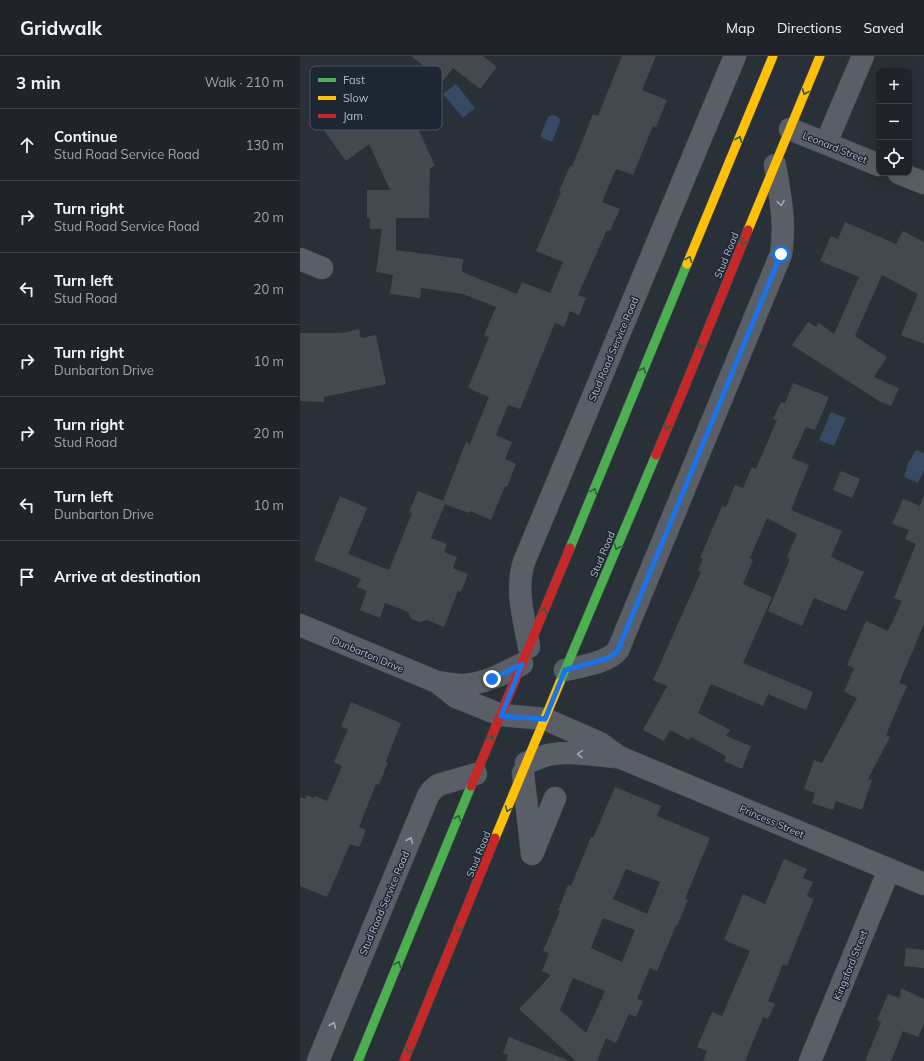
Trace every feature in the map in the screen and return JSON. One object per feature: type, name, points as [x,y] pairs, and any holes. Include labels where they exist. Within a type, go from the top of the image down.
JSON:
[{"type":"main road","points":[[358,1061],[773,56]]},
{"type":"main road","name":"Stud Road","points":[[404,1061],[820,56]]},
{"type":"street","name":"Stud Road Service Road","points":[[526,656],[520,588],[521,573],[524,562],[735,56]]},
{"type":"street","points":[[826,143],[863,56]]},
{"type":"street","name":"Leonard Street","points":[[790,128],[876,164]]},
{"type":"street","points":[[565,670],[608,658],[618,650],[781,254],[783,216],[775,165]]},
{"type":"street","points":[[906,176],[924,183]]},
{"type":"street","points":[[300,260],[322,268]]},
{"type":"street","name":"Dunbarton Drive","points":[[300,625],[437,682],[461,685],[492,679],[526,656]]},
{"type":"street","name":"Dunbarton Drive","points":[[437,682],[456,697],[501,716],[545,719]]},
{"type":"street","name":"Princess Street","points":[[545,719],[600,743],[619,757],[924,884]]},
{"type":"street","name":"Princess Street","points":[[525,768],[541,757],[560,753],[619,757]]},
{"type":"street","points":[[525,768],[532,854],[555,798]]},
{"type":"street","name":"Stud Road Service Road","points":[[318,1061],[428,796],[438,785],[476,774]]},
{"type":"street","name":"Kingsford Street","points":[[810,1061],[889,870]]},
{"type":"water","points":[[456,84],[475,108],[463,118],[443,94]]},
{"type":"water","points":[[552,115],[559,118],[560,122],[552,142],[540,137],[548,117]]},
{"type":"water","points":[[831,412],[846,418],[834,446],[819,440]]},
{"type":"water","points":[[916,450],[924,453],[924,470],[918,483],[904,477],[908,463]]},
{"type":"building","points":[[411,56],[483,56],[497,67],[480,89],[453,68],[443,81],[442,66],[424,66]]},
{"type":"building","points":[[622,56],[656,56],[642,90],[667,100],[656,127],[653,126],[633,175],[616,169],[602,202],[620,209],[610,231],[607,230],[578,295],[586,298],[579,315],[570,311],[564,327],[555,323],[520,409],[508,405],[496,435],[512,442],[505,459],[516,464],[507,487],[505,486],[491,520],[470,511],[469,513],[445,504],[431,538],[447,544],[444,552],[457,557],[453,568],[468,574],[461,592],[458,591],[444,627],[427,620],[420,622],[411,619],[408,612],[385,603],[380,618],[360,610],[367,591],[357,587],[361,579],[314,560],[340,496],[367,508],[348,554],[389,570],[412,513],[409,512],[418,491],[443,501],[466,442],[470,444],[489,397],[468,388],[489,337],[484,335],[496,307],[463,294],[421,288],[420,298],[390,294],[393,275],[376,272],[382,229],[370,229],[370,218],[367,218],[367,190],[390,190],[369,144],[346,161],[324,130],[419,130],[435,166],[430,168],[429,218],[396,218],[396,250],[463,259],[462,272],[517,294],[522,282],[550,293],[563,262],[536,251],[561,192],[559,191],[570,166],[572,167],[593,114],[598,116]]},
{"type":"building","points":[[845,222],[896,244],[903,231],[924,242],[924,344],[901,335],[918,294],[882,275],[855,336],[887,357],[874,377],[899,388],[891,406],[879,401],[792,345],[808,322],[816,327],[819,323],[834,334],[859,277],[820,261],[831,236],[838,239]]},
{"type":"building","points":[[359,329],[361,338],[376,335],[386,384],[324,397],[324,402],[300,401],[300,333],[342,333]]},
{"type":"building","points":[[793,383],[829,397],[815,430],[806,427],[792,458],[809,465],[791,510],[842,531],[831,557],[864,572],[846,611],[814,598],[802,626],[768,611],[790,559],[787,557],[797,534],[767,518],[750,558],[753,560],[743,584],[772,597],[743,663],[813,692],[806,710],[768,694],[763,706],[711,684],[698,713],[730,730],[726,736],[751,746],[742,769],[724,761],[726,756],[691,737],[689,740],[670,730],[664,741],[643,730],[667,686],[653,680],[701,572],[698,570],[703,559],[700,558],[722,506],[726,507],[735,485],[743,488],[752,467],[756,469],[777,420],[773,419],[781,402],[785,403]]},
{"type":"building","points":[[841,471],[860,479],[852,498],[833,490]]},
{"type":"building","points":[[924,495],[924,624],[899,683],[907,686],[886,735],[890,737],[868,779],[872,780],[862,810],[836,801],[833,810],[812,803],[815,793],[804,789],[814,760],[822,763],[857,698],[844,692],[854,668],[847,665],[866,621],[888,631],[902,601],[894,598],[916,544],[905,539],[909,530],[892,524],[903,499],[920,506]]},
{"type":"building","points":[[351,702],[401,723],[386,761],[388,762],[379,785],[376,784],[359,827],[366,830],[359,847],[350,844],[327,897],[300,886],[300,797],[305,799],[307,795],[314,798],[315,796],[327,801],[342,766],[334,762],[348,729],[341,727]]},
{"type":"building","points":[[615,787],[661,806],[657,816],[710,838],[685,899],[688,900],[657,971],[650,968],[637,999],[643,1001],[636,1017],[629,1014],[616,1043],[606,1038],[597,1061],[576,1061],[519,1009],[551,975],[542,971],[549,953],[543,951],[560,911],[558,911],[568,885],[571,886],[591,837],[593,838]],"holes":[[[626,869],[660,882],[647,914],[613,899]],[[603,918],[635,930],[622,962],[591,948]],[[573,978],[605,991],[586,1033],[560,1010]]]},
{"type":"building","points":[[784,859],[807,869],[803,878],[813,882],[807,896],[814,899],[787,966],[783,964],[768,1001],[775,1004],[768,1019],[763,1017],[745,1061],[703,1061],[707,1051],[697,1047],[712,1012],[722,1016],[750,951],[724,940],[743,894],[765,904]]},
{"type":"building","points":[[906,948],[924,950],[924,968],[904,966]]},
{"type":"building","points":[[901,988],[924,999],[924,1024],[918,1037],[903,1031],[891,1061],[865,1061],[881,1022],[877,1020],[888,994],[900,998]]},
{"type":"building","points":[[509,1037],[567,1061],[506,1061],[508,1055],[503,1053]]},
{"type":"traffic: fast","points":[[570,548],[687,264]]},
{"type":"traffic: fast","points":[[560,682],[656,455]]},
{"type":"traffic: fast","points":[[358,1061],[471,786]]},
{"type":"traffic: slow","points":[[687,264],[773,56]]},
{"type":"traffic: slow","points":[[748,230],[820,56]]},
{"type":"traffic: slow","points":[[495,838],[560,682]]},
{"type":"traffic: jam","points":[[656,455],[748,230]]},
{"type":"traffic: jam","points":[[471,786],[570,548]]},
{"type":"traffic: jam","points":[[404,1061],[495,838]]},
{"type":"route","points":[[492,679],[522,664],[501,716],[545,719],[565,670],[601,661],[608,658],[618,650],[781,254]]}]
